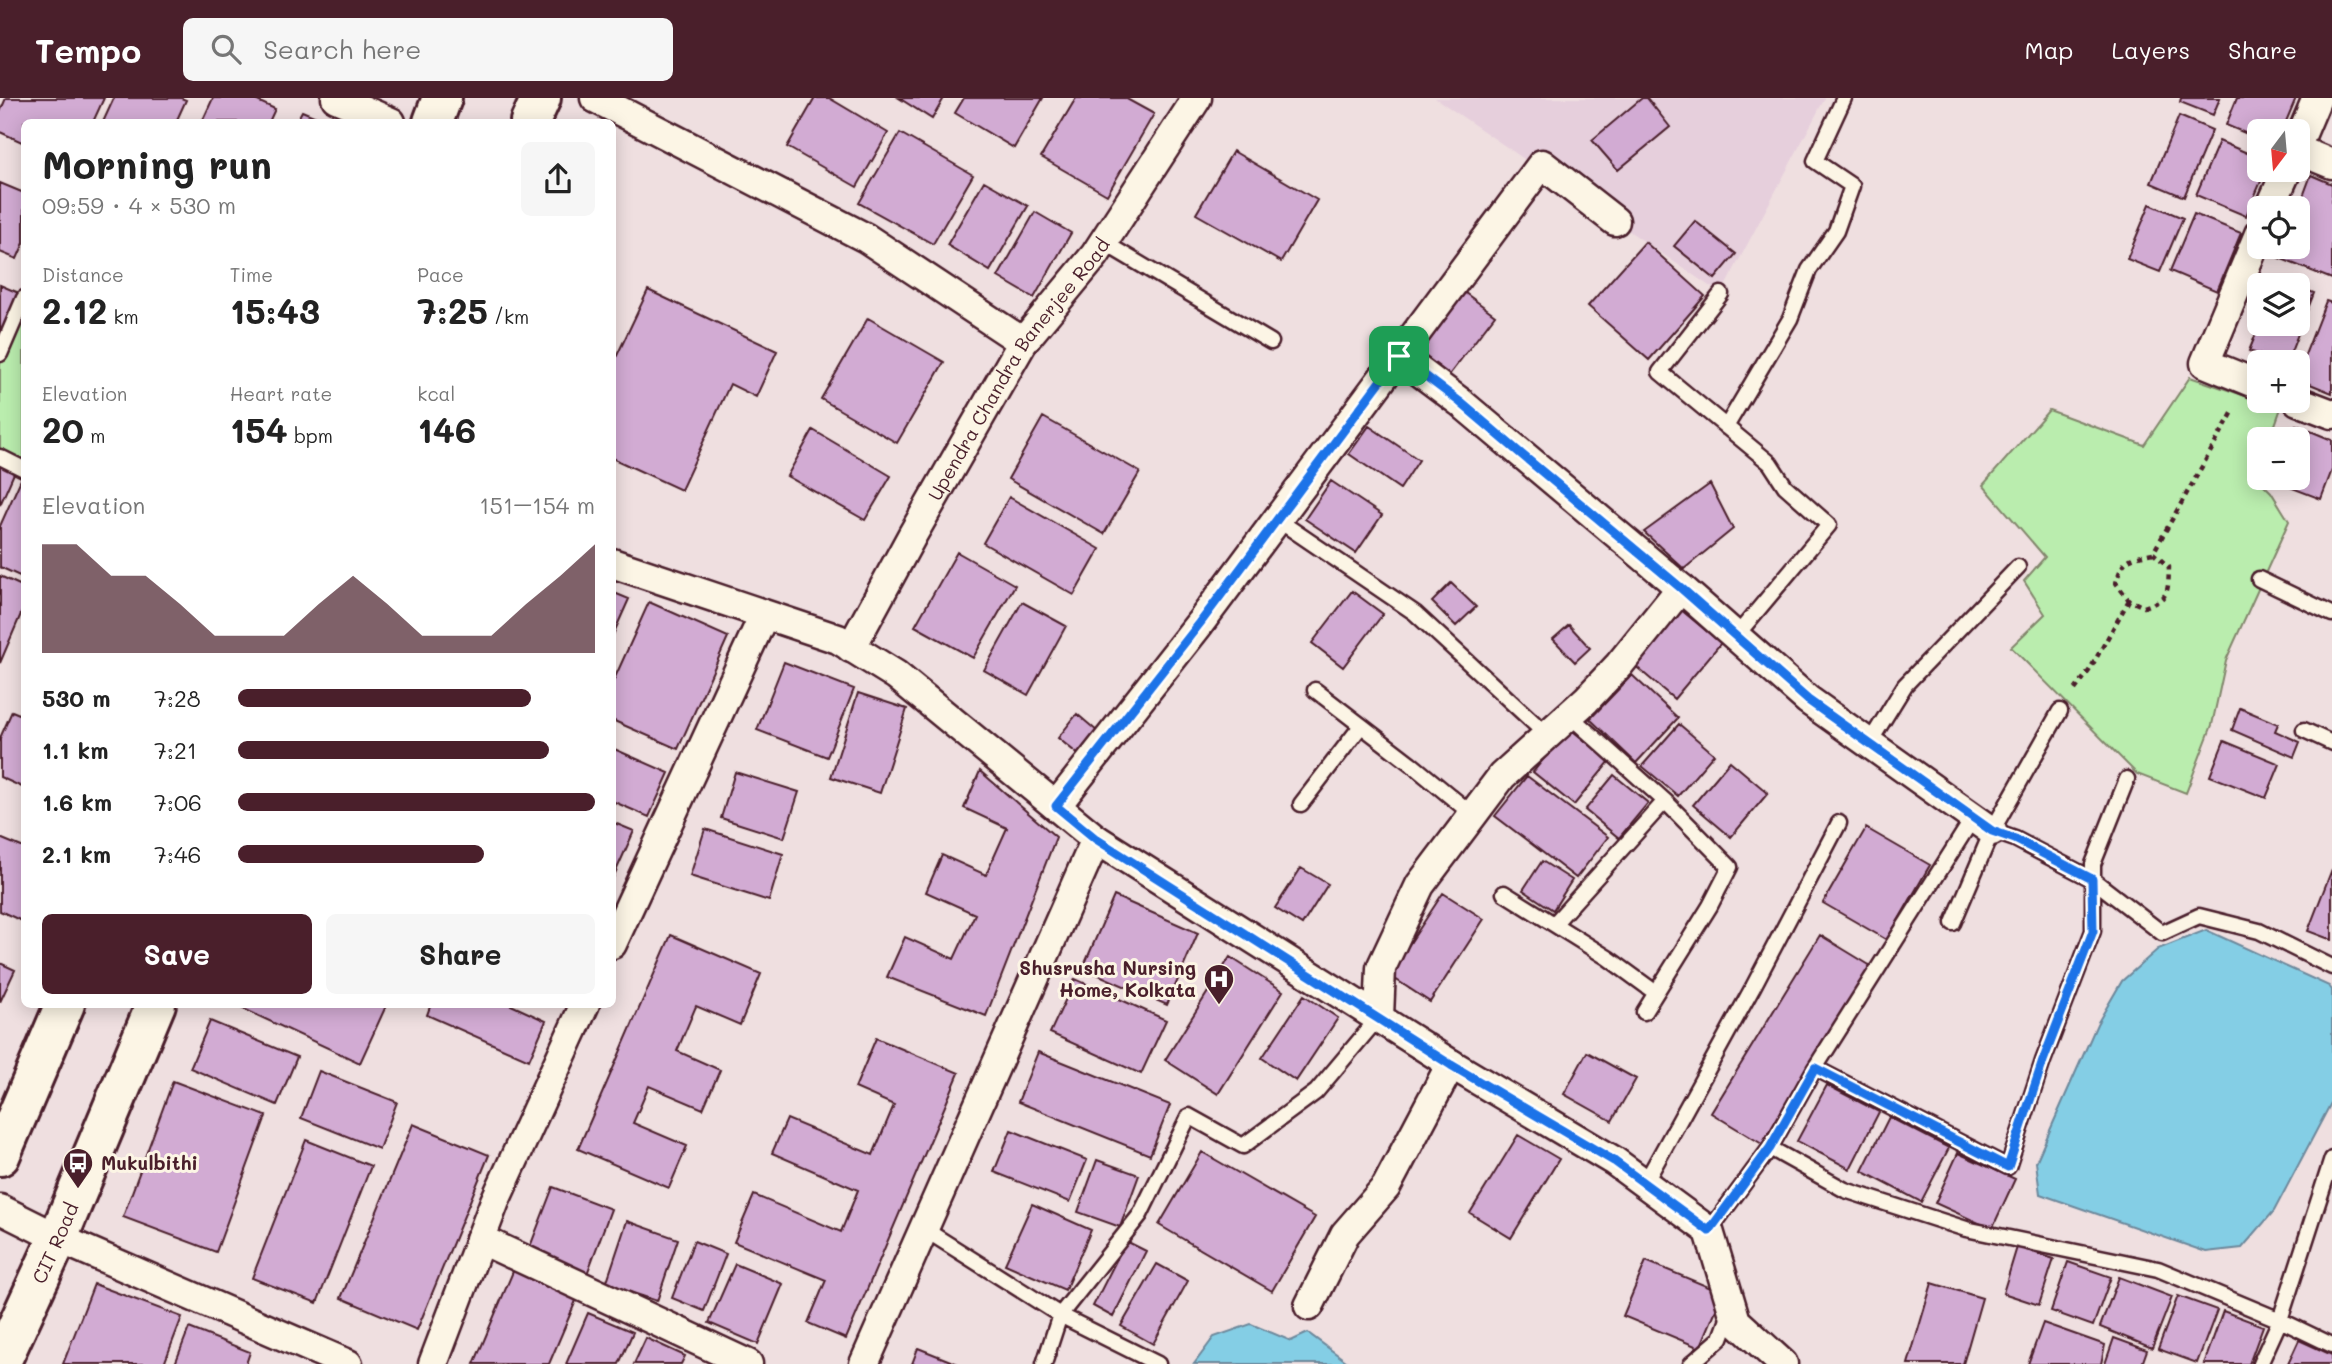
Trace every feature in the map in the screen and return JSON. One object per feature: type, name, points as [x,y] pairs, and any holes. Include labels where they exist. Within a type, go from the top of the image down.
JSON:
[{"type":"main road","points":[[434,119],[442,98]]},
{"type":"main road","points":[[531,119],[541,98]]},
{"type":"main road","points":[[0,1156],[63,1008]]},
{"type":"main road","name":"CIT Road","points":[[0,1364],[58,1238],[154,1008]]},
{"type":"street","points":[[335,98],[384,119]]},
{"type":"street","points":[[595,98],[866,238],[1023,342]]},
{"type":"street","name":"Upendra Chandra Banerjee Road","points":[[851,648],[1023,342],[1095,255],[1197,98]]},
{"type":"street","points":[[2308,119],[2317,98]]},
{"type":"street","points":[[2310,155],[2332,164]]},
{"type":"street","points":[[1056,806],[1278,520],[1542,164],[1615,221]]},
{"type":"street","points":[[2247,380],[2205,363],[2249,259]]},
{"type":"street","points":[[1399,356],[1460,402],[1681,588],[1808,700],[1982,825]]},
{"type":"street","points":[[2310,406],[2332,414]]},
{"type":"street","points":[[616,564],[838,639],[896,675],[1096,839],[1451,1065],[1614,1161],[1709,1231],[1736,1321],[1783,1364]]},
{"type":"street","points":[[1378,1017],[1381,968],[1420,885],[1502,776],[1619,665],[1681,588]]},
{"type":"street","points":[[616,935],[764,615]]},
{"type":"street","points":[[864,1364],[1096,839]]},
{"type":"street","points":[[433,1364],[495,1201],[583,1008]]},
{"type":"street","points":[[1309,1306],[1345,1234],[1385,1187],[1451,1065]]},
{"type":"street","points":[[0,1209],[58,1238],[348,1364]]},
{"type":"street","points":[[480,1239],[748,1364]]},
{"type":"lane","points":[[1726,427],[1790,319],[1808,270],[1836,231],[1852,186],[1815,161],[1844,98]]},
{"type":"lane","points":[[1103,242],[1271,342]]},
{"type":"lane","points":[[1721,294],[1660,372],[1770,463],[1785,486],[1829,525],[1736,636]]},
{"type":"lane","points":[[0,354],[21,305]]},
{"type":"lane","points":[[0,457],[21,468]]},
{"type":"lane","points":[[1278,520],[1415,613],[1547,735]]},
{"type":"lane","points":[[1868,745],[1905,685],[2018,567]]},
{"type":"lane","points":[[2259,579],[2332,614]]},
{"type":"lane","points":[[1315,690],[1473,815]]},
{"type":"lane","points":[[1709,1231],[1770,1148],[1815,1068],[2060,711]]},
{"type":"lane","points":[[1569,715],[1665,801],[1730,867],[1710,906],[1644,1012]]},
{"type":"lane","points":[[1301,804],[1361,726]]},
{"type":"lane","points":[[2304,730],[2332,743]]},
{"type":"lane","points":[[1815,1068],[2008,1167],[2043,1061],[2093,931],[2093,864],[2127,779]]},
{"type":"lane","points":[[1554,924],[1665,801]]},
{"type":"lane","points":[[1645,1184],[1839,823]]},
{"type":"lane","points":[[1982,825],[2092,879],[2162,933],[2199,916],[2259,931],[2332,967]]},
{"type":"lane","points":[[1953,923],[1982,825]]},
{"type":"lane","points":[[1504,893],[1656,993]]},
{"type":"lane","points":[[1044,1364],[1060,1315],[1140,1215],[1189,1115],[1243,1146],[1316,1092],[1378,1017]]},
{"type":"lane","points":[[1770,1148],[1844,1190],[1966,1229],[2158,1269],[2332,1345]]},
{"type":"lane","points":[[2260,1364],[2280,1320],[2332,1159]]},
{"type":"lane","points":[[924,1229],[1060,1315],[1158,1364]]},
{"type":"lane","points":[[1691,1364],[1721,1338],[1732,1308]]},
{"type":"path","points":[[2153,553],[2169,567],[2168,590],[2160,602],[2144,607],[2129,600],[2116,583],[2121,565],[2133,557],[2153,553],[2247,393]]},
{"type":"path","points":[[2060,711],[2089,671],[2129,600]]},
{"type":"shaded area","points":[[1435,98],[1825,98],[1721,294]]},
{"type":"green space","points":[[12,290],[21,294],[21,461],[0,451],[0,318]]},
{"type":"green space","points":[[2190,377],[2247,396],[2247,413],[2279,413],[2274,427],[2247,427],[2247,490],[2269,490],[2289,521],[2226,660],[2212,725],[2186,793],[2137,774],[2011,647],[2045,614],[2024,581],[2045,557],[1983,485],[2049,410],[2144,445]]},
{"type":"water","points":[[2206,930],[2329,986],[2332,990],[2332,1101],[2274,1211],[2242,1248],[2206,1252],[2040,1194],[2036,1162],[2097,1024],[2122,981],[2158,949]]},
{"type":"water","points":[[1251,1324],[1291,1341],[1308,1333],[1350,1364],[1194,1364],[1214,1337]]},
{"type":"building","points":[[6,98],[104,98],[94,119],[21,119],[21,142],[0,132],[0,112]]},
{"type":"building","points":[[114,98],[186,100],[177,119],[104,119]]},
{"type":"building","points":[[213,98],[251,98],[275,109],[270,119],[203,119]]},
{"type":"building","points":[[815,98],[829,98],[888,133],[857,187],[787,147]]},
{"type":"building","points":[[899,98],[944,98],[932,119]]},
{"type":"building","points":[[964,98],[1043,98],[1014,148],[955,113]]},
{"type":"building","points":[[1076,98],[1125,98],[1154,114],[1107,195],[1041,157]]},
{"type":"building","points":[[1642,98],[1647,98],[1670,127],[1618,170],[1592,140]]},
{"type":"building","points":[[2181,98],[2220,98],[2213,115],[2180,102]]},
{"type":"building","points":[[2237,98],[2296,98],[2287,119],[2247,119],[2247,134],[2226,125]]},
{"type":"building","points":[[302,111],[321,119],[298,119]]},
{"type":"building","points":[[2179,116],[2212,130],[2184,197],[2151,183]]},
{"type":"building","points":[[900,133],[973,175],[933,244],[859,203]]},
{"type":"building","points":[[2219,141],[2247,153],[2247,182],[2261,182],[2255,196],[2247,196],[2246,216],[2196,195]]},
{"type":"building","points":[[1233,151],[1317,200],[1281,262],[1196,214]]},
{"type":"building","points":[[2311,175],[2332,184],[2332,279],[2282,259],[2310,259],[2310,196],[2303,196]]},
{"type":"building","points":[[984,181],[1028,206],[990,271],[947,245]]},
{"type":"building","points":[[0,183],[21,192],[21,250],[17,259],[0,252]]},
{"type":"building","points":[[2150,204],[2183,218],[2160,272],[2127,259]]},
{"type":"building","points":[[1035,212],[1071,233],[1034,298],[998,277]]},
{"type":"building","points":[[2194,214],[2241,233],[2217,291],[2170,271]]},
{"type":"building","points":[[1695,221],[1736,254],[1715,279],[1674,246]]},
{"type":"building","points":[[1645,242],[1705,296],[1649,360],[1588,306]]},
{"type":"building","points":[[0,285],[21,294],[0,338]]},
{"type":"building","points":[[1457,287],[1495,315],[1449,375],[1412,346]]},
{"type":"building","points":[[648,290],[777,351],[756,397],[730,384],[681,490],[616,460],[616,358]]},
{"type":"building","points":[[2326,301],[2332,303],[2332,393],[2310,384],[2310,350],[2307,350]]},
{"type":"building","points":[[868,318],[944,362],[897,443],[821,399]]},
{"type":"building","points":[[2255,336],[2297,336],[2292,350],[2249,350]]},
{"type":"building","points":[[1043,417],[1140,472],[1104,534],[1008,479]]},
{"type":"building","points":[[1369,426],[1419,460],[1400,489],[1349,454]]},
{"type":"building","points":[[813,430],[891,476],[865,520],[787,476]]},
{"type":"building","points":[[2310,431],[2332,440],[2332,470],[2321,499],[2298,490],[2310,490]]},
{"type":"building","points":[[0,464],[15,471],[0,505]]},
{"type":"building","points":[[21,479],[21,577],[0,567],[0,526]]},
{"type":"building","points":[[1331,481],[1382,515],[1356,553],[1305,519]]},
{"type":"building","points":[[1710,484],[1733,529],[1684,569],[1644,532]]},
{"type":"building","points":[[1009,497],[1100,549],[1074,595],[983,543]]},
{"type":"building","points":[[957,552],[1015,585],[973,658],[915,626]]},
{"type":"building","points":[[0,576],[21,586],[21,614],[0,663]]},
{"type":"building","points":[[1451,583],[1476,607],[1456,626],[1432,602]]},
{"type":"building","points":[[1352,591],[1383,614],[1343,667],[1312,643]]},
{"type":"building","points":[[616,594],[629,599],[616,628]]},
{"type":"building","points":[[649,602],[728,637],[678,749],[616,722],[616,675]]},
{"type":"building","points":[[1022,602],[1066,626],[1028,695],[984,670]]},
{"type":"building","points":[[1680,609],[1721,643],[1674,699],[1633,664]]},
{"type":"building","points":[[1569,625],[1590,648],[1575,662],[1553,639]]},
{"type":"building","points":[[784,662],[854,689],[827,757],[757,730]]},
{"type":"building","points":[[1632,675],[1678,718],[1636,763],[1590,719]]},
{"type":"building","points":[[858,693],[907,709],[880,793],[831,777]]},
{"type":"building","points":[[2240,708],[2278,724],[2275,731],[2300,742],[2294,757],[2232,730]]},
{"type":"building","points":[[12,711],[21,715],[21,787],[0,777],[0,738]]},
{"type":"building","points":[[1077,714],[1104,737],[1085,760],[1058,738]]},
{"type":"building","points":[[1679,724],[1714,754],[1678,796],[1642,766]]},
{"type":"building","points":[[1569,728],[1610,761],[1574,805],[1533,772]]},
{"type":"building","points":[[2224,741],[2280,764],[2266,798],[2210,776]]},
{"type":"building","points":[[616,750],[669,773],[649,817],[616,803]]},
{"type":"building","points":[[1730,761],[1768,793],[1731,837],[1693,805]]},
{"type":"building","points":[[980,771],[1056,837],[986,1016],[887,977],[905,937],[954,959],[975,914],[926,892],[942,855],[986,875],[1007,828],[964,808]]},
{"type":"building","points":[[735,772],[799,792],[784,838],[721,818]]},
{"type":"building","points":[[1614,775],[1648,803],[1619,838],[1585,810]]},
{"type":"building","points":[[1527,776],[1608,837],[1576,878],[1495,816]]},
{"type":"building","points":[[616,824],[634,831],[616,871]]},
{"type":"building","points":[[1866,828],[1930,865],[1887,940],[1823,903]]},
{"type":"building","points":[[705,829],[783,854],[769,901],[690,876]]},
{"type":"building","points":[[0,838],[21,847],[21,921],[0,911]]},
{"type":"building","points":[[1542,861],[1572,880],[1553,910],[1523,890]]},
{"type":"building","points":[[1301,868],[1328,884],[1302,925],[1275,908]]},
{"type":"building","points":[[2332,869],[2332,940],[2308,931]]},
{"type":"building","points":[[1443,893],[1484,919],[1430,1002],[1389,975]]},
{"type":"building","points":[[1114,896],[1198,933],[1167,1005],[1083,968]]},
{"type":"building","points":[[671,935],[761,974],[740,1025],[696,1006],[677,1051],[720,1070],[703,1109],[649,1086],[633,1123],[687,1146],[669,1188],[578,1149]]},
{"type":"building","points":[[1820,935],[1871,966],[1762,1144],[1711,1113]]},
{"type":"building","points":[[1230,957],[1283,991],[1218,1094],[1165,1060]]},
{"type":"building","points":[[0,963],[15,970],[0,1002]]},
{"type":"building","points":[[1075,979],[1166,1020],[1141,1074],[1050,1033]]},
{"type":"building","points":[[1304,995],[1338,1018],[1296,1081],[1262,1058]]},
{"type":"building","points":[[242,1008],[385,1008],[360,1063]]},
{"type":"building","points":[[430,1008],[518,1008],[546,1021],[529,1060],[427,1015]]},
{"type":"building","points":[[210,1021],[297,1057],[277,1105],[190,1068]]},
{"type":"building","points":[[876,1038],[959,1073],[846,1339],[808,1323],[826,1280],[734,1242],[754,1195],[841,1232],[858,1190],[772,1153],[787,1119],[873,1155],[894,1105],[855,1088]]},
{"type":"building","points":[[1038,1052],[1170,1105],[1150,1155],[1018,1102]]},
{"type":"building","points":[[1587,1052],[1636,1079],[1612,1121],[1564,1094]]},
{"type":"building","points":[[319,1071],[397,1102],[379,1149],[301,1118]]},
{"type":"building","points":[[173,1081],[266,1116],[216,1252],[123,1217]]},
{"type":"building","points":[[1827,1085],[1879,1112],[1850,1169],[1797,1141]]},
{"type":"building","points":[[1889,1117],[1949,1148],[1921,1202],[1862,1171]]},
{"type":"building","points":[[413,1124],[489,1155],[417,1330],[341,1298]]},
{"type":"building","points":[[1011,1130],[1087,1160],[1070,1202],[994,1172]]},
{"type":"building","points":[[1518,1135],[1559,1159],[1511,1238],[1470,1213]]},
{"type":"building","points":[[306,1140],[371,1166],[317,1303],[252,1278]]},
{"type":"building","points":[[1202,1152],[1315,1217],[1272,1291],[1159,1225]]},
{"type":"building","points":[[1958,1153],[2015,1179],[1992,1229],[1935,1203]]},
{"type":"building","points":[[1097,1160],[1139,1175],[1120,1227],[1078,1212]]},
{"type":"building","points":[[553,1187],[611,1209],[587,1274],[528,1252]]},
{"type":"building","points":[[1032,1204],[1091,1230],[1065,1290],[1005,1264]]},
{"type":"building","points":[[627,1221],[678,1239],[657,1301],[606,1284]]},
{"type":"building","points":[[694,1241],[726,1254],[704,1311],[672,1298]]},
{"type":"building","points":[[1126,1241],[1146,1251],[1113,1317],[1093,1306]]},
{"type":"building","points":[[2017,1247],[2054,1259],[2039,1305],[2003,1293]]},
{"type":"building","points":[[1646,1261],[1723,1293],[1700,1348],[1623,1316]]},
{"type":"building","points":[[2068,1262],[2111,1277],[2093,1326],[2051,1311]]},
{"type":"building","points":[[735,1264],[783,1284],[758,1344],[709,1323]]},
{"type":"building","points":[[1157,1264],[1188,1281],[1153,1344],[1121,1326]]},
{"type":"building","points":[[514,1269],[578,1296],[549,1364],[474,1364]]},
{"type":"building","points":[[2119,1277],[2172,1297],[2152,1348],[2100,1327]]},
{"type":"building","points":[[1932,1283],[1982,1298],[1963,1364],[1908,1364]]},
{"type":"building","points":[[94,1284],[182,1317],[164,1364],[63,1364]]},
{"type":"building","points":[[2178,1296],[2217,1310],[2197,1363],[2158,1349]]},
{"type":"building","points":[[2223,1311],[2263,1326],[2249,1364],[2204,1364]]},
{"type":"building","points":[[588,1313],[633,1332],[619,1364],[566,1364]]},
{"type":"building","points":[[2043,1323],[2105,1345],[2101,1364],[2028,1364]]},
{"type":"building","points":[[189,1328],[250,1352],[246,1364],[175,1364]]},
{"type":"building","points":[[646,1338],[685,1356],[681,1364],[634,1364]]},
{"type":"building","points":[[2114,1338],[2147,1350],[2142,1364],[2105,1364]]},
{"type":"building","points":[[2299,1340],[2332,1355],[2332,1364],[2288,1364]]},
{"type":"building","points":[[918,1348],[958,1364],[912,1364]]},
{"type":"place","name":"Shusrusha Nursing Home, Kolkata","points":[[1219,1006]]},
{"type":"place","name":"Mukulbithi","points":[[78,1190]]},
{"type":"route","points":[[1399,356],[1460,402],[1681,588],[1808,700],[1992,831],[2015,839],[2092,879],[2093,931],[2043,1061],[2008,1167],[1815,1068],[1770,1148],[1709,1231],[1614,1161],[1451,1065],[1096,839],[1056,806],[1200,623],[1399,356]]}]
